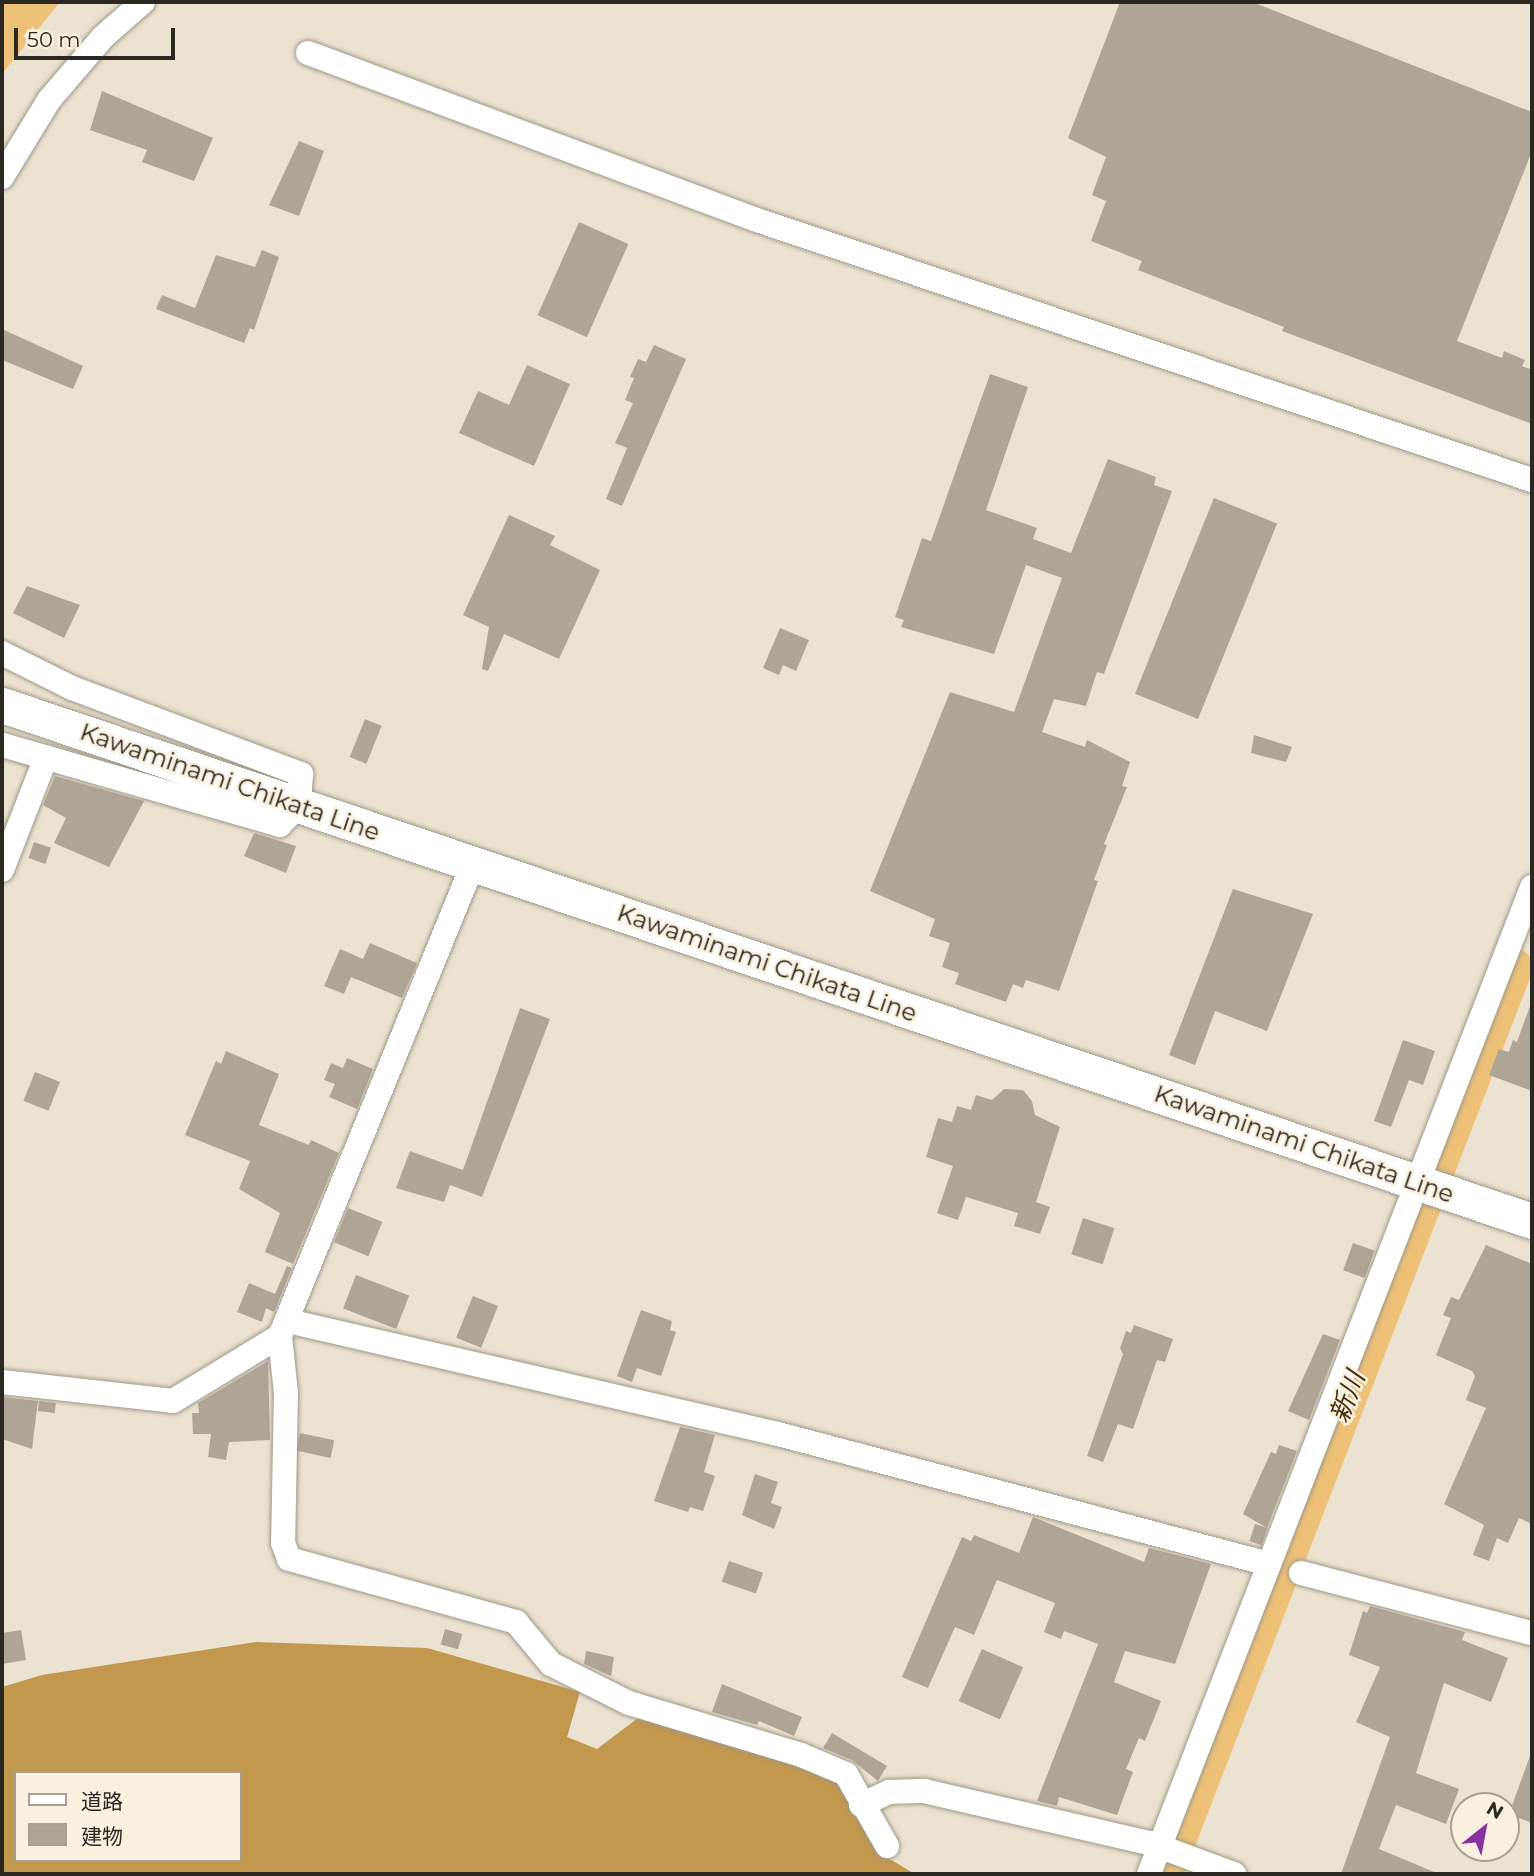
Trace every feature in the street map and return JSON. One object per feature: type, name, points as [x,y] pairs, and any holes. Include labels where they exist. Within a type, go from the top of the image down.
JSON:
[{"type":"main road","name":"Kawaminami Chikata Line","points":[[2,705],[1532,1221]]},
{"type":"street","points":[[2,197],[11,180],[4,174],[49,100],[103,37],[143,2]]},
{"type":"street","points":[[307,53],[757,220],[1532,480]]},
{"type":"street","points":[[2,653],[72,688],[300,774],[299,805],[280,825],[2,745]]},
{"type":"street","points":[[2,870],[46,757]]},
{"type":"street","points":[[473,864],[284,1328],[284,1543],[289,1559],[516,1622],[551,1664],[629,1703],[802,1755],[846,1774],[861,1805],[887,1846]]},
{"type":"street","points":[[1149,1874],[1269,1564],[1431,1186],[1532,887]]},
{"type":"street","points":[[2,1382],[173,1401],[284,1328],[778,1434],[1269,1564]]},
{"type":"street","points":[[1301,1573],[1532,1633]]},
{"type":"street","points":[[861,1805],[889,1792],[924,1791],[1160,1847],[1234,1874]]},
{"type":"shaded area","points":[[2,2],[60,2],[2,74]]},
{"type":"shaded area","points":[[256,1642],[427,1648],[580,1692],[567,1737],[597,1749],[650,1709],[830,1769],[883,1855],[915,1874],[2,1874],[2,1687],[42,1675]]},
{"type":"building","points":[[1120,2],[1252,2],[1532,112],[1532,151],[1457,341],[1502,358],[1504,351],[1525,360],[1522,366],[1532,370],[1532,424],[1282,331],[1284,327],[1138,270],[1142,261],[1091,241],[1106,201],[1092,195],[1106,157],[1068,138]]},
{"type":"building","points":[[102,91],[213,138],[194,181],[142,162],[147,150],[90,130]]},
{"type":"building","points":[[299,141],[324,151],[299,216],[269,205]]},
{"type":"building","points":[[579,222],[628,244],[587,337],[538,315]]},
{"type":"building","points":[[262,250],[279,257],[254,330],[250,328],[244,343],[156,309],[162,295],[195,308],[216,255],[255,267]]},
{"type":"building","points":[[2,329],[83,366],[73,389],[2,360]]},
{"type":"building","points":[[654,345],[686,359],[622,506],[606,499],[627,448],[615,443],[633,403],[625,400],[634,378],[630,377],[638,359],[646,362]]},
{"type":"building","points":[[527,365],[570,384],[534,466],[459,433],[478,391],[509,405]]},
{"type":"building","points":[[990,374],[1028,387],[986,510],[1037,528],[1033,539],[1071,553],[1108,459],[1156,477],[1154,485],[1172,491],[1104,674],[1097,672],[1086,706],[1054,699],[1042,732],[1085,747],[1087,740],[1130,762],[1122,786],[1127,787],[1104,844],[1107,845],[1094,880],[1098,881],[1059,991],[1026,980],[1023,988],[1013,984],[1006,1002],[955,984],[959,973],[942,967],[950,943],[929,936],[935,919],[870,891],[950,692],[1014,712],[1062,578],[1026,565],[994,654],[901,627],[904,620],[895,617],[922,538],[931,541]]},
{"type":"building","points":[[1214,498],[1277,523],[1198,719],[1135,694]]},
{"type":"building","points":[[509,515],[555,536],[550,545],[600,570],[559,659],[504,634],[488,671],[482,669],[489,627],[463,615]]},
{"type":"building","points":[[27,586],[80,605],[64,638],[13,613]]},
{"type":"building","points":[[780,628],[809,640],[796,671],[783,665],[779,675],[763,668]]},
{"type":"building","points":[[365,719],[382,726],[366,764],[350,757]]},
{"type":"building","points":[[1254,735],[1292,747],[1286,762],[1251,753]]},
{"type":"building","points":[[55,776],[144,801],[109,867],[54,843],[66,818],[43,805]]},
{"type":"building","points":[[254,833],[296,846],[286,873],[244,856]]},
{"type":"building","points":[[34,842],[51,848],[45,864],[28,858]]},
{"type":"building","points":[[1233,889],[1313,914],[1267,1031],[1215,1011],[1195,1065],[1169,1055]]},
{"type":"building","points":[[370,943],[417,963],[402,998],[351,977],[344,994],[324,986],[340,949],[363,959]]},
{"type":"building","points":[[1530,1006],[1532,1091],[1489,1075],[1499,1049],[1509,1052],[1513,1040],[1517,1042]]},
{"type":"building","points":[[520,1008],[550,1019],[482,1197],[450,1185],[444,1202],[396,1188],[410,1151],[463,1170]]},
{"type":"building","points":[[1403,1040],[1435,1051],[1423,1085],[1409,1080],[1391,1127],[1374,1121]]},
{"type":"building","points":[[226,1051],[279,1074],[259,1125],[309,1145],[311,1140],[339,1153],[293,1264],[265,1252],[280,1213],[239,1189],[250,1161],[185,1135],[216,1061],[221,1064]]},
{"type":"building","points":[[347,1058],[373,1069],[357,1109],[329,1097],[335,1084],[324,1080],[331,1063],[343,1068]]},
{"type":"building","points":[[35,1072],[60,1082],[48,1111],[23,1101]]},
{"type":"building","points":[[1004,1089],[1023,1090],[1032,1101],[1035,1115],[1060,1127],[1036,1202],[1050,1207],[1040,1234],[1014,1226],[1018,1213],[966,1197],[958,1220],[937,1213],[953,1166],[926,1157],[938,1118],[952,1122],[957,1106],[971,1110],[976,1095],[992,1100]]},
{"type":"building","points":[[348,1208],[382,1222],[368,1256],[334,1242]]},
{"type":"building","points":[[1083,1218],[1114,1228],[1103,1264],[1071,1254]]},
{"type":"building","points":[[1353,1243],[1375,1251],[1365,1278],[1343,1270]]},
{"type":"building","points":[[1486,1245],[1532,1264],[1532,1524],[1519,1518],[1508,1543],[1497,1538],[1489,1561],[1473,1555],[1484,1525],[1444,1504],[1486,1408],[1466,1400],[1475,1376],[1472,1371],[1436,1355],[1451,1318],[1443,1315],[1451,1297],[1459,1300]]},
{"type":"building","points":[[287,1266],[292,1268],[274,1312],[266,1308],[262,1322],[237,1312],[249,1283],[275,1294]]},
{"type":"building","points":[[356,1275],[409,1295],[396,1329],[343,1309]]},
{"type":"building","points":[[473,1296],[498,1306],[481,1348],[456,1338]]},
{"type":"building","points":[[641,1310],[672,1321],[670,1330],[676,1332],[661,1376],[637,1368],[632,1382],[617,1376]]},
{"type":"building","points":[[1134,1325],[1173,1339],[1165,1362],[1157,1360],[1133,1429],[1118,1424],[1103,1462],[1087,1456],[1123,1354],[1120,1348],[1126,1331],[1131,1333]]},
{"type":"building","points":[[1323,1334],[1340,1340],[1309,1420],[1288,1411]]},
{"type":"building","points":[[268,1361],[270,1440],[229,1442],[226,1460],[208,1457],[211,1434],[193,1434],[192,1413],[199,1413],[198,1403]]},
{"type":"building","points":[[2,1397],[38,1401],[32,1449],[2,1439]]},
{"type":"building","points":[[39,1401],[56,1403],[55,1413],[38,1411]]},
{"type":"building","points":[[680,1427],[715,1435],[704,1472],[715,1476],[703,1511],[690,1507],[688,1512],[654,1501]]},
{"type":"building","points":[[300,1433],[334,1440],[330,1458],[296,1451]]},
{"type":"building","points":[[1279,1445],[1297,1451],[1267,1528],[1243,1514],[1271,1452],[1276,1454]]},
{"type":"building","points":[[755,1474],[778,1482],[771,1503],[782,1507],[774,1529],[742,1515]]},
{"type":"building","points":[[1033,1517],[1144,1562],[1149,1548],[1211,1564],[1175,1664],[1125,1651],[1114,1682],[1161,1701],[1145,1741],[1139,1738],[1126,1769],[1133,1772],[1117,1815],[1059,1797],[1057,1806],[1037,1801],[1098,1644],[1064,1631],[1061,1639],[1044,1632],[1055,1603],[997,1580],[974,1635],[955,1627],[928,1688],[902,1677],[962,1537],[971,1541],[974,1535],[1019,1553]]},
{"type":"building","points":[[1255,1524],[1267,1528],[1262,1545],[1249,1541]]},
{"type":"building","points":[[729,1561],[763,1573],[756,1594],[722,1582]]},
{"type":"building","points":[[1370,1606],[1465,1632],[1462,1640],[1508,1658],[1491,1702],[1444,1683],[1416,1773],[1459,1789],[1458,1792],[1450,1792],[1450,1813],[1446,1824],[1396,1805],[1379,1849],[1439,1874],[1341,1874],[1390,1737],[1356,1722],[1380,1667],[1349,1655],[1363,1611],[1367,1613]]},
{"type":"building","points":[[445,1629],[462,1634],[458,1649],[441,1644]]},
{"type":"building","points":[[21,1630],[26,1660],[2,1664],[2,1633]]},
{"type":"building","points":[[982,1649],[1023,1667],[1000,1719],[959,1701]]},
{"type":"building","points":[[586,1651],[614,1657],[611,1676],[584,1664]]},
{"type":"building","points":[[722,1684],[802,1717],[794,1736],[759,1721],[757,1725],[712,1712]]},
{"type":"building","points":[[832,1733],[887,1766],[878,1781],[852,1760],[823,1748]]},
{"type":"building","points":[[1532,1756],[1532,1823],[1520,1818],[1520,1792],[1517,1792]]},
{"type":"waterway","name":"新川","points":[[1164,1874],[1514,967]]}]
